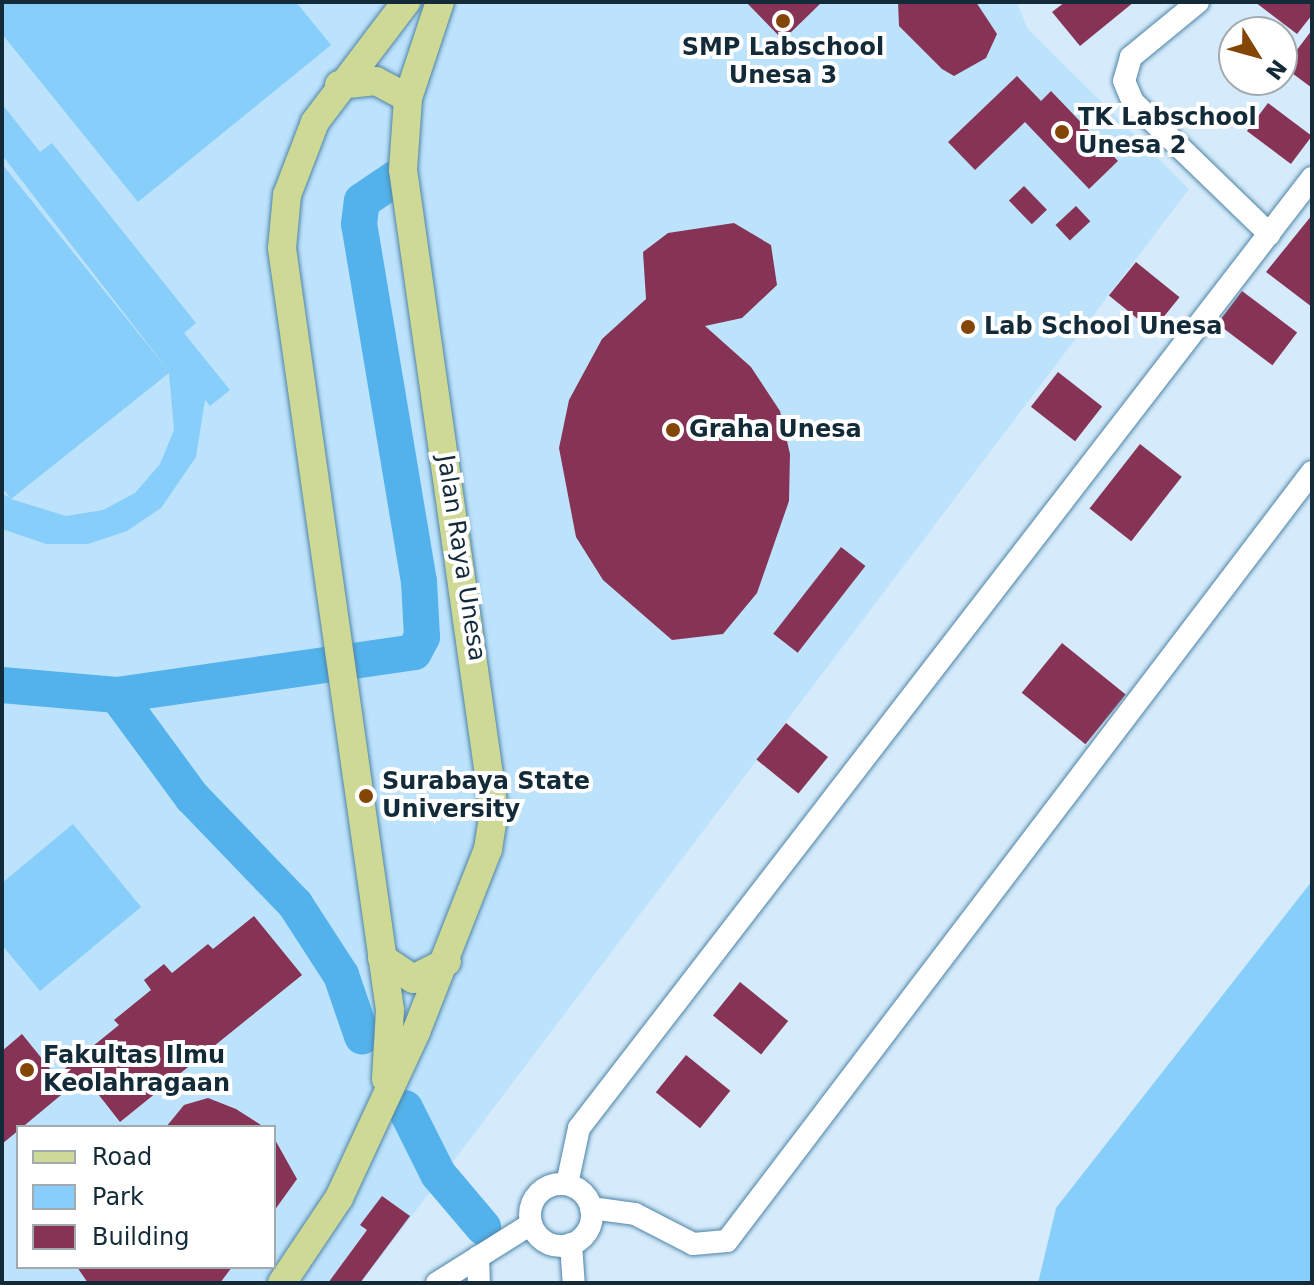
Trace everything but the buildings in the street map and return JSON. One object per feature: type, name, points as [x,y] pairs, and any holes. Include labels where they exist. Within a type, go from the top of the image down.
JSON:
[{"type":"main road","points":[[383,1099],[390,1010],[338,664],[282,248],[296,163],[339,85],[406,2]]},
{"type":"main road","name":"Jalan Raya Unesa","points":[[282,1283],[339,1198],[447,962],[488,849],[494,770],[403,170],[408,98],[440,2]]},
{"type":"main road","points":[[339,85],[376,81],[408,98]]},
{"type":"main road","points":[[382,958],[413,979],[447,962]]},
{"type":"street","points":[[1198,2],[1131,57],[1124,81],[1133,102],[1269,234]]},
{"type":"street","points":[[567,1184],[579,1128],[1312,178]]},
{"type":"street","points":[[567,1184],[591,1208],[635,1214],[693,1244],[711,1248],[727,1241],[1312,472]]},
{"type":"street","points":[[437,1283],[531,1224],[541,1191],[567,1184]]},
{"type":"street","points":[[531,1224],[546,1242],[571,1244],[588,1229],[591,1208]]},
{"type":"street","points":[[571,1244],[574,1283]]},
{"type":"street","points":[[478,1257],[479,1283]]},
{"type":"shaded area","name":"Surabaya State University","points":[[2,2],[1017,2],[1027,28],[1189,189],[361,1283],[2,1283]]},
{"type":"green space","points":[[2,2],[296,2],[331,45],[138,202],[2,34]]},
{"type":"green space","points":[[2,104],[40,152],[52,143],[196,323],[184,333],[230,390],[210,406],[205,400],[196,457],[161,508],[127,531],[88,544],[46,544],[2,529],[2,493],[10,498],[2,487],[2,164],[168,370],[2,155]],"holes":[[[169,373],[174,430],[160,464],[135,493],[103,510],[66,516],[11,499]]]},
{"type":"green space","points":[[73,824],[141,907],[40,991],[2,945],[2,883]]},
{"type":"green space","points":[[1312,881],[1312,1283],[1038,1283],[1056,1208]]},
{"type":"waterway","points":[[117,695],[414,652],[422,637],[419,582],[359,224],[362,201],[396,178]]},
{"type":"waterway","points":[[2,685],[117,695],[192,797],[295,904],[341,975],[362,1036]]},
{"type":"waterway","points":[[405,1108],[438,1174],[483,1227]]},
{"type":"place","name":"SMP Labschool Unesa 3","points":[[783,21]]},
{"type":"place","name":"TK Labschool Unesa 2","points":[[1062,132]]},
{"type":"place","name":"Lab School Unesa","points":[[968,327]]},
{"type":"place","name":"Graha Unesa","points":[[673,430]]},
{"type":"place","name":"Surabaya State University","points":[[366,796]]},
{"type":"place","name":"Fakultas Ilmu Keolahragaan","points":[[27,1070]]}]
